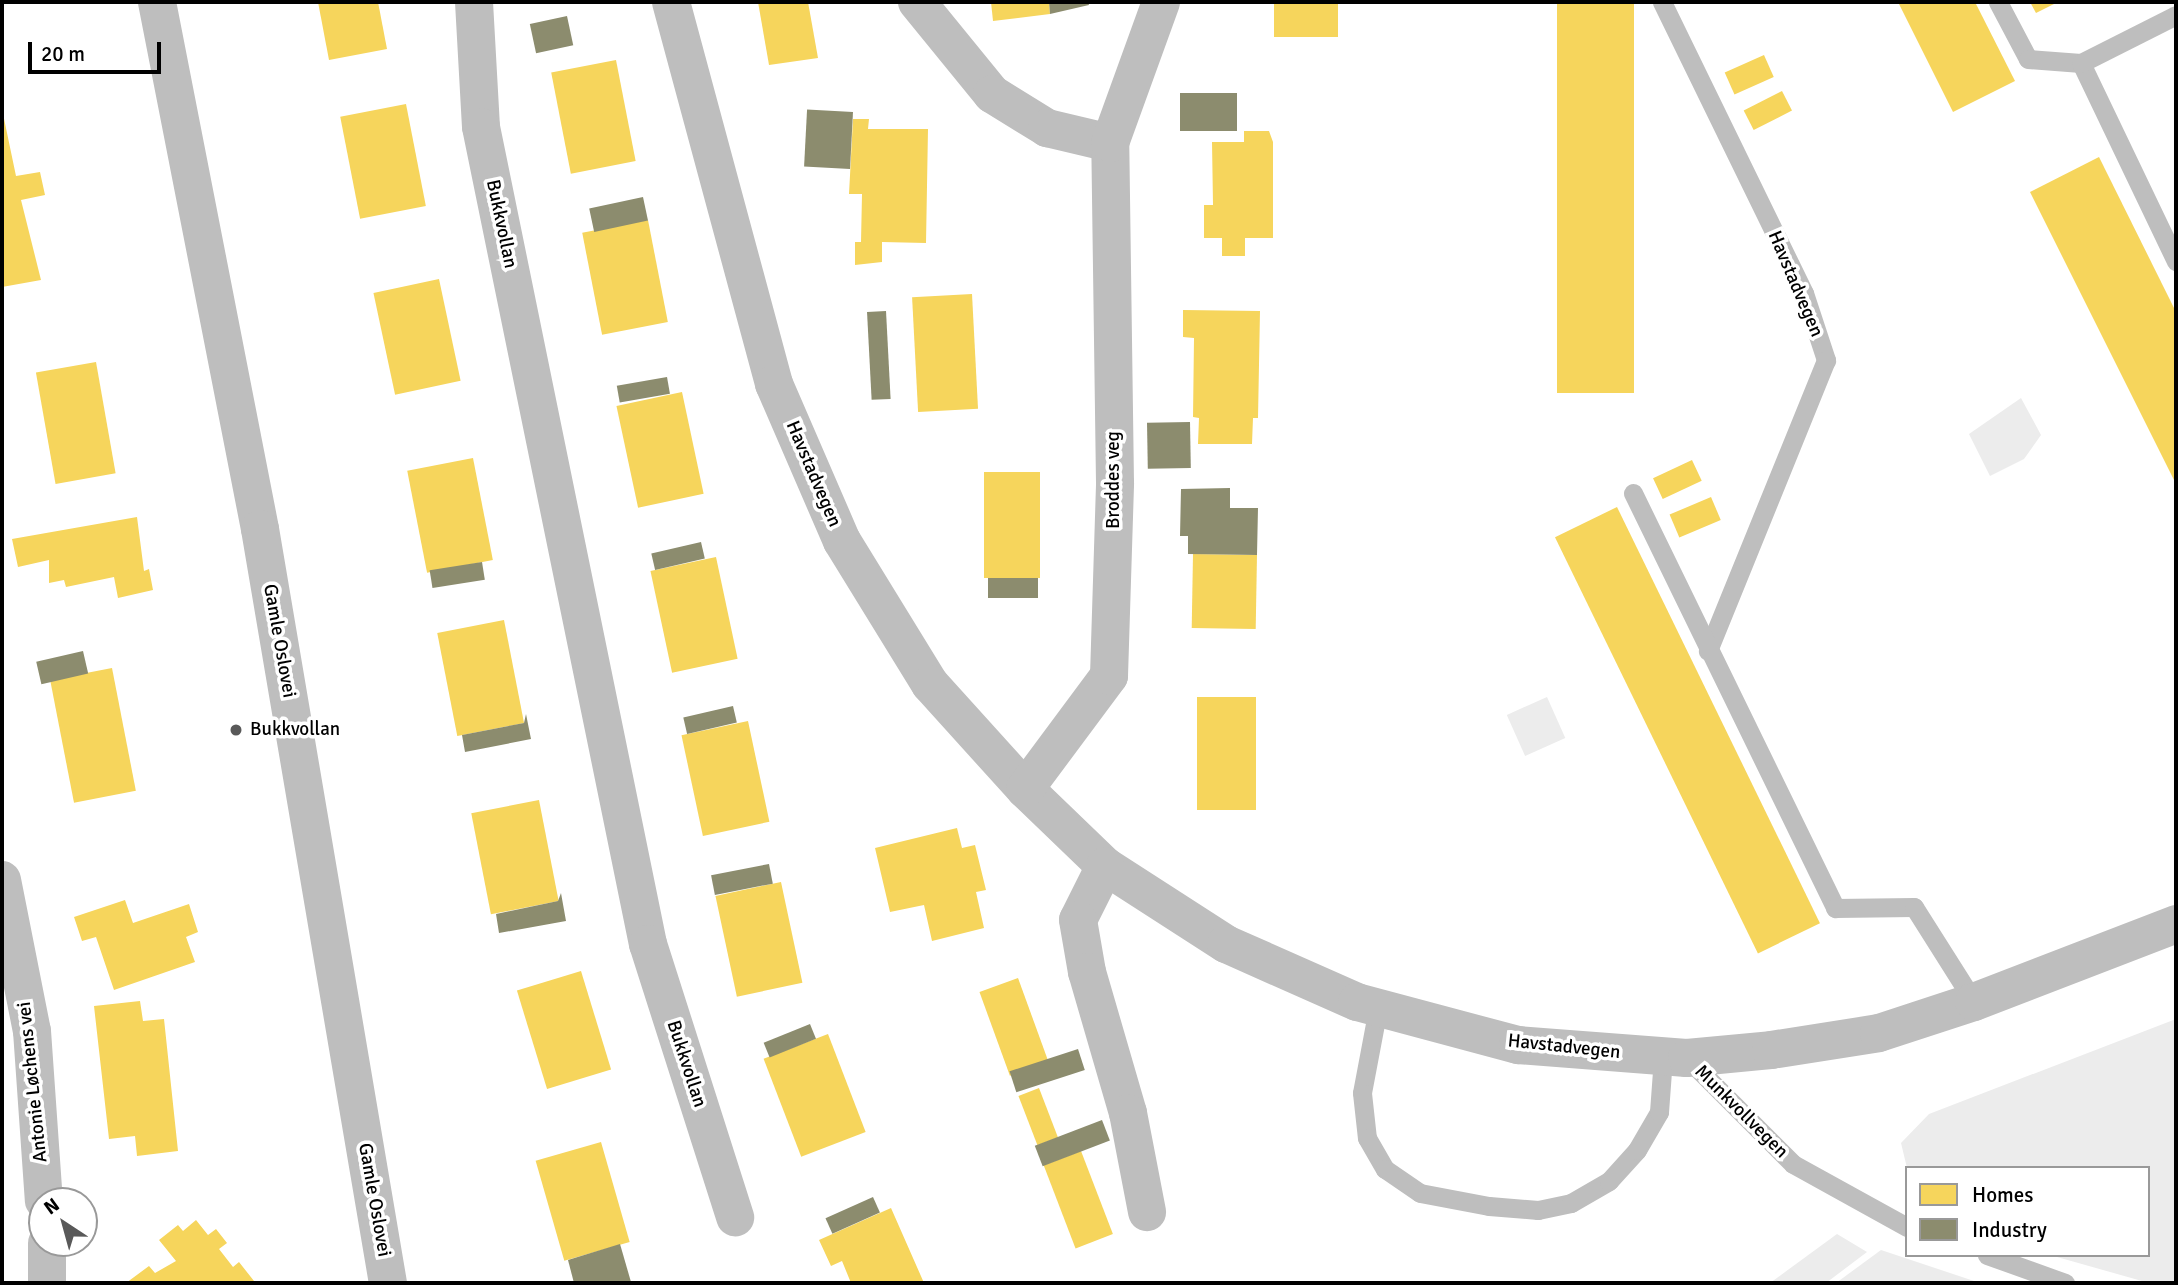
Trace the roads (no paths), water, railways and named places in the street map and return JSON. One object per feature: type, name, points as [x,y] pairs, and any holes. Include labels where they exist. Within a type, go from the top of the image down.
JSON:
[{"type":"street","name":"Gamle Oslovei","points":[[157,2],[260,529],[388,1283]]},
{"type":"street","name":"Bukkvollan","points":[[474,2],[481,127],[648,944],[735,1217]]},
{"type":"street","name":"Havstadvegen","points":[[671,2],[774,384],[842,541],[930,684],[1025,789],[1105,866],[1226,944],[1378,1008],[1518,1045],[1675,1058],[1771,1051],[1879,1033],[1974,1002],[2176,924]]},
{"type":"street","points":[[917,2],[992,94],[1047,128],[1110,143]]},
{"type":"street","name":"Broddes veg","points":[[1025,789],[1109,676],[1115,483],[1110,143],[1161,2]]},
{"type":"street","points":[[1105,866],[1078,920],[1087,972],[1128,1113],[1147,1212]]},
{"type":"street","name":"Antonie Løchens vei","points":[[2,880],[32,1031],[43,1187]]},
{"type":"street","points":[[47,1257],[47,1283]]},
{"type":"lane","name":"Havstadvegen","points":[[1662,2],[1804,293],[1826,360],[1708,651]]},
{"type":"lane","points":[[1998,2],[2028,59],[2081,63],[2176,15]]},
{"type":"lane","points":[[2081,63],[2176,261]]},
{"type":"lane","points":[[1633,493],[1835,908],[1914,907],[1974,1002]]},
{"type":"lane","points":[[1378,1008],[1362,1093],[1367,1138],[1385,1169],[1420,1193],[1489,1206],[1538,1210],[1560,1205],[1609,1181],[1637,1150],[1659,1112],[1675,1058]]},
{"type":"lane","name":"Munkvollvegen","points":[[1675,1058],[1793,1164],[1905,1226]]},
{"type":"lane","points":[[1993,1257],[2065,1283]]},
{"type":"place","name":"Bukkvollan","points":[[236,730]]}]
